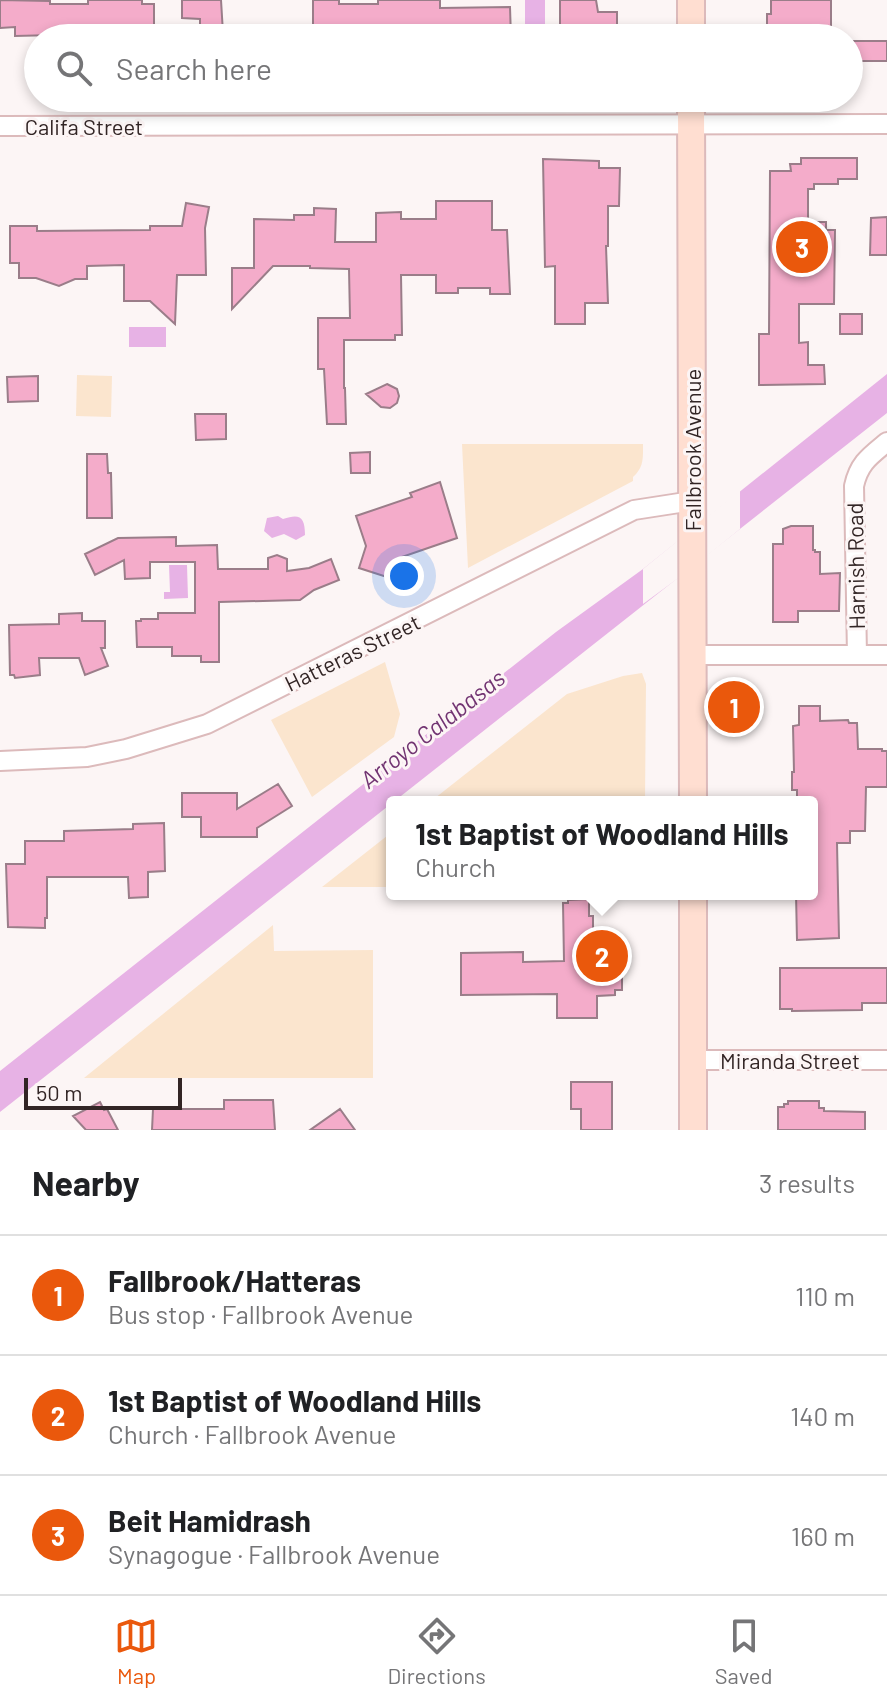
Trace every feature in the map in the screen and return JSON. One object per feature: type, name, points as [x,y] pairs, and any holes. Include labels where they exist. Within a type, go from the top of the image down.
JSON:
[{"type":"main road","points":[[691,0],[691,24]]},
{"type":"main road","name":"Fallbrook Avenue","points":[[690,112],[693,796]]},
{"type":"main road","points":[[693,900],[693,1130]]},
{"type":"street","name":"Califa Street","points":[[0,126],[887,124]]},
{"type":"street","name":"Harnish Road","points":[[857,655],[854,486],[857,471],[887,442]]},
{"type":"street","name":"Hatteras Street","points":[[0,761],[87,757],[126,749],[207,724],[634,510],[692,501]]},
{"type":"street","points":[[693,655],[887,655]]},
{"type":"street","name":"Miranda Street","points":[[694,1060],[887,1060]]},
{"type":"shaded area","points":[[525,0],[545,0],[545,24],[525,24]]},
{"type":"shaded area","points":[[129,327],[166,327],[166,347],[129,347]]},
{"type":"shaded area","points":[[887,374],[887,413],[401,796],[386,796],[386,808],[0,1112],[0,1071],[556,632],[643,569]]},
{"type":"shaded area","points":[[77,375],[112,376],[111,417],[76,416]]},
{"type":"shaded area","points":[[462,444],[643,444],[643,458],[633,481],[468,568]]},
{"type":"shaded area","points":[[278,516],[283,519],[294,516],[303,520],[305,535],[296,540],[284,534],[272,538],[264,531],[267,518]]},
{"type":"shaded area","points":[[169,565],[187,565],[188,598],[164,599],[164,592],[170,592]]},
{"type":"shaded area","points":[[385,662],[400,714],[394,737],[312,797],[271,720]]},
{"type":"shaded area","points":[[642,673],[646,684],[645,796],[438,796],[567,694]]},
{"type":"shaded area","points":[[386,837],[386,887],[322,887]]},
{"type":"shaded area","points":[[273,925],[274,951],[373,950],[373,1078],[84,1078]]},
{"type":"pier","points":[[740,490],[740,529],[643,604],[643,569]]},
{"type":"building","points":[[0,0],[88,4],[88,0],[142,0],[142,4],[154,4],[154,24],[24,24],[24,36],[15,36],[15,27],[0,28]]},
{"type":"building","points":[[182,0],[221,0],[222,24],[200,24],[200,19],[182,18]]},
{"type":"building","points":[[313,0],[378,4],[378,0],[440,0],[440,8],[510,7],[511,24],[313,24]]},
{"type":"building","points":[[560,0],[596,0],[598,12],[617,12],[617,24],[560,24]]},
{"type":"building","points":[[771,0],[831,0],[831,24],[767,24],[767,14],[771,14]]},
{"type":"building","points":[[863,41],[887,41],[887,61],[863,61]]},
{"type":"building","points":[[801,158],[857,158],[857,179],[838,179],[838,184],[814,184],[814,189],[808,189],[808,222],[826,222],[826,230],[835,230],[834,304],[799,304],[799,343],[808,342],[808,365],[824,365],[825,384],[759,385],[759,334],[769,334],[770,171],[791,171],[790,164],[801,164]]},
{"type":"building","points":[[543,159],[599,161],[599,168],[620,168],[619,206],[608,206],[608,303],[585,303],[585,324],[555,324],[555,266],[545,267]]},
{"type":"building","points":[[436,201],[492,201],[492,230],[507,230],[510,294],[490,294],[490,288],[458,288],[458,293],[436,293],[436,275],[401,275],[402,335],[395,335],[395,340],[344,340],[346,424],[327,424],[324,369],[318,369],[318,318],[350,318],[349,269],[273,266],[232,309],[232,268],[254,268],[254,219],[294,220],[294,215],[314,215],[314,208],[336,209],[335,242],[376,242],[376,213],[401,212],[401,219],[436,219]]},
{"type":"building","points":[[186,203],[209,207],[205,228],[206,275],[177,275],[175,324],[150,301],[124,301],[124,265],[87,266],[87,279],[75,279],[59,286],[36,278],[19,278],[19,263],[10,263],[10,226],[37,226],[37,231],[150,230],[150,226],[182,226]]},
{"type":"building","points":[[887,217],[887,255],[870,255],[871,218]]},
{"type":"building","points":[[840,314],[862,314],[862,334],[840,334]]},
{"type":"building","points":[[38,376],[38,401],[8,402],[7,377]]},
{"type":"building","points":[[387,384],[397,389],[399,396],[397,403],[390,408],[381,407],[366,394]]},
{"type":"building","points":[[195,414],[226,414],[226,439],[196,440]]},
{"type":"building","points":[[370,452],[370,473],[351,473],[350,453]]},
{"type":"building","points":[[87,454],[107,454],[108,473],[111,473],[112,518],[87,518]]},
{"type":"building","points":[[440,482],[457,538],[396,559],[390,578],[359,568],[366,546],[356,516],[412,497],[410,493]]},
{"type":"building","points":[[813,526],[813,550],[820,552],[820,574],[840,573],[839,611],[798,611],[798,622],[773,622],[773,544],[783,544],[783,529]]},
{"type":"building","points":[[176,537],[176,546],[217,545],[218,569],[268,569],[268,558],[277,555],[287,559],[287,571],[309,568],[331,559],[339,580],[314,590],[300,600],[219,602],[219,662],[201,662],[201,656],[172,656],[172,647],[137,647],[136,621],[158,619],[158,613],[195,613],[195,562],[150,562],[150,578],[125,579],[124,560],[95,575],[85,554],[118,538]]},
{"type":"building","points":[[82,613],[82,621],[105,621],[105,648],[101,648],[108,666],[85,675],[79,658],[39,658],[40,675],[15,678],[10,675],[9,625],[59,624],[59,614]]},
{"type":"building","points":[[799,706],[820,706],[820,721],[848,720],[849,723],[857,723],[858,749],[887,751],[887,787],[866,787],[865,831],[850,831],[850,843],[837,843],[839,938],[797,940],[796,900],[818,900],[818,796],[797,796],[797,790],[792,790],[793,726],[799,725]]},
{"type":"building","points":[[278,784],[292,806],[257,828],[257,837],[201,837],[201,817],[182,817],[182,793],[237,793],[237,809]]},
{"type":"building","points":[[164,823],[165,871],[148,872],[148,897],[129,898],[128,877],[47,877],[45,928],[8,927],[6,864],[25,864],[25,841],[64,841],[64,831],[133,829],[133,824]]},
{"type":"building","points":[[568,900],[589,900],[593,933],[605,933],[606,961],[613,961],[613,966],[622,966],[622,990],[615,990],[615,995],[597,996],[597,1018],[557,1018],[557,994],[461,995],[461,953],[523,952],[523,962],[564,961],[563,903],[568,903]]},
{"type":"building","points":[[780,968],[887,968],[887,1003],[862,1003],[862,1010],[780,1009]]},
{"type":"building","points":[[571,1082],[612,1082],[612,1130],[581,1130],[581,1109],[571,1109]]},
{"type":"building","points":[[224,1100],[273,1100],[275,1130],[152,1130],[153,1109],[224,1109]]},
{"type":"building","points":[[788,1101],[819,1101],[819,1108],[824,1108],[824,1111],[865,1112],[865,1130],[778,1130],[778,1107],[784,1107]]},
{"type":"building","points":[[100,1102],[118,1130],[86,1130],[73,1116]]},
{"type":"building","points":[[340,1109],[355,1130],[310,1130]]},
{"type":"place","name":"Beit Hamidrash","points":[[802,247]]},
{"type":"place","name":"Fallbrook/Hatteras","points":[[734,707]]},
{"type":"place","name":"1st Baptist of Woodland Hills","points":[[602,956]]},
{"type":"water label","name":"Arroyo Calabasas","points":[[432,728]]}]
